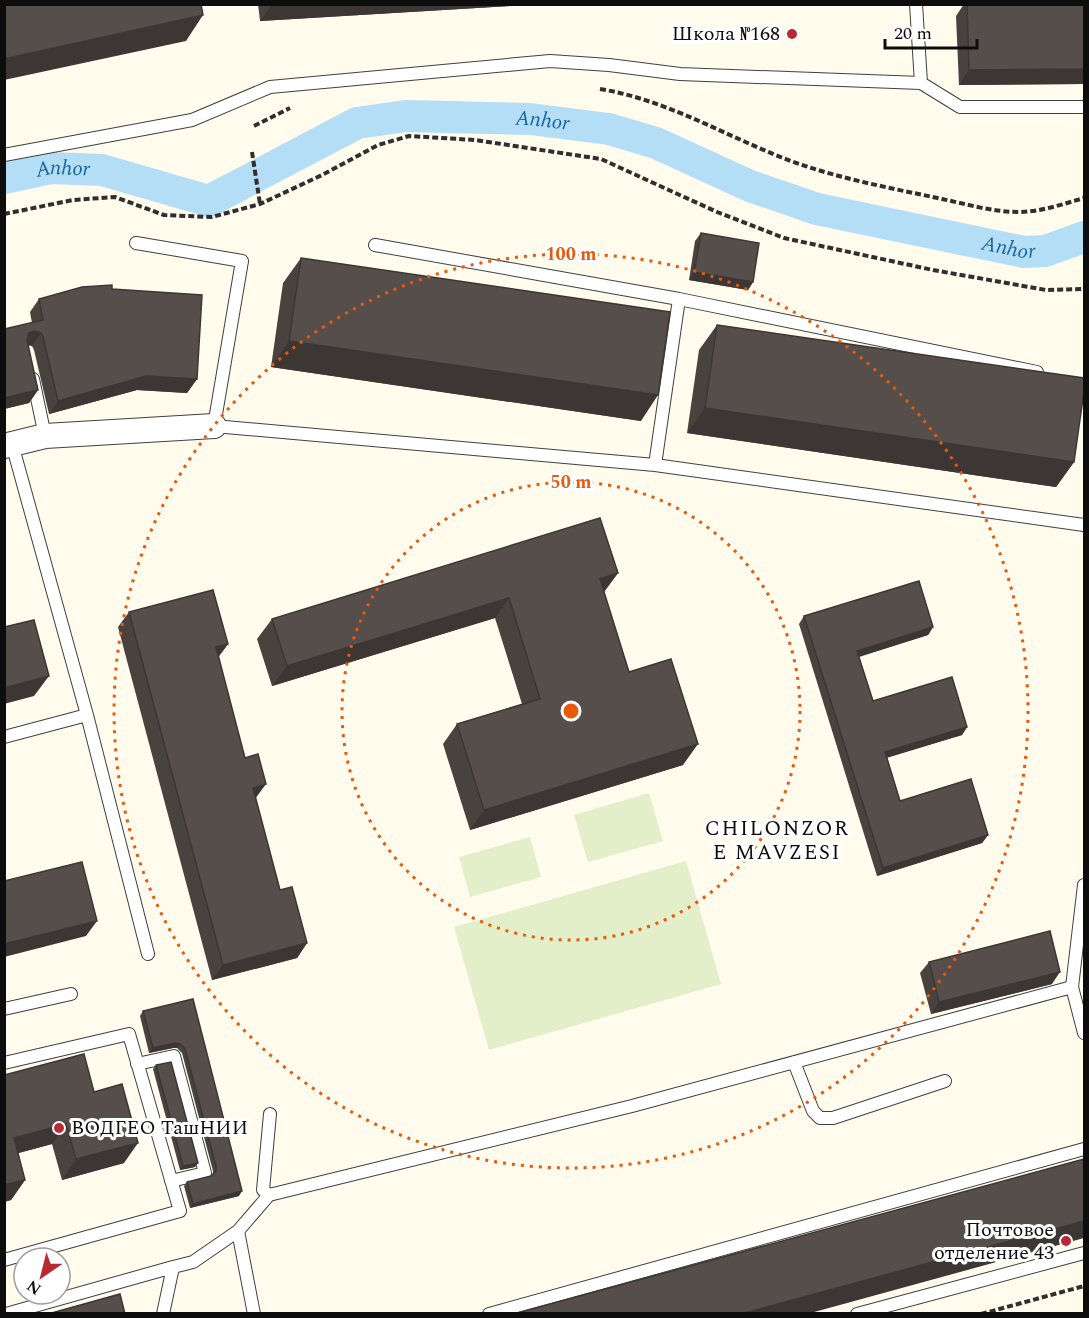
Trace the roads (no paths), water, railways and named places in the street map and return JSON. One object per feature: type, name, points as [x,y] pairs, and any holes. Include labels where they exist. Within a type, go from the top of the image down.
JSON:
[{"type":"street","points":[[8,445],[45,436],[214,426]]},
{"type":"lane","points":[[915,4],[921,83]]},
{"type":"lane","points":[[4,155],[192,120],[270,87],[550,61],[609,65],[680,74],[921,83],[960,107],[1084,107]]},
{"type":"lane","points":[[136,243],[242,261],[214,426],[655,465],[1084,525]]},
{"type":"lane","points":[[375,245],[679,299],[1050,375]]},
{"type":"lane","points":[[655,465],[679,299]]},
{"type":"lane","points":[[29,362],[45,436]]},
{"type":"lane","points":[[8,445],[87,716],[148,954]]},
{"type":"lane","points":[[4,736],[87,716]]},
{"type":"lane","points":[[1084,885],[1072,987],[1084,1033]]},
{"type":"lane","points":[[6,1314],[193,1262],[238,1231],[269,1195],[632,1106],[1072,987]]},
{"type":"lane","points":[[4,1010],[71,994]]},
{"type":"lane","points":[[4,1063],[129,1034],[180,1211],[4,1260]]},
{"type":"lane","points":[[137,1064],[174,1056],[205,1173],[171,1181]]},
{"type":"lane","points":[[794,1062],[813,1111],[820,1118],[832,1118],[945,1081]]},
{"type":"lane","points":[[269,1195],[263,1190],[270,1114]]},
{"type":"lane","points":[[489,1314],[1084,1149]]},
{"type":"lane","points":[[238,1231],[254,1314]]},
{"type":"lane","points":[[856,1314],[1084,1253]]},
{"type":"lane","points":[[163,1314],[173,1267]]},
{"type":"waterway","name":"Anhor","points":[[4,178],[50,168],[102,170],[209,201],[357,123],[406,116],[530,119],[609,129],[656,143],[750,186],[817,209],[1024,252],[1045,251],[1084,237]]},
{"type":"place","name":"Школа №168","points":[[792,34]]},
{"type":"place","name":"ВОДГЕО ТашНИИ","points":[[59,1128]]},
{"type":"place","name":"Почтовое отделение 43","points":[[1066,1241]]},
{"type":"district","name":"CHILONZOR E MAVZESI","points":[[777,841]]}]
